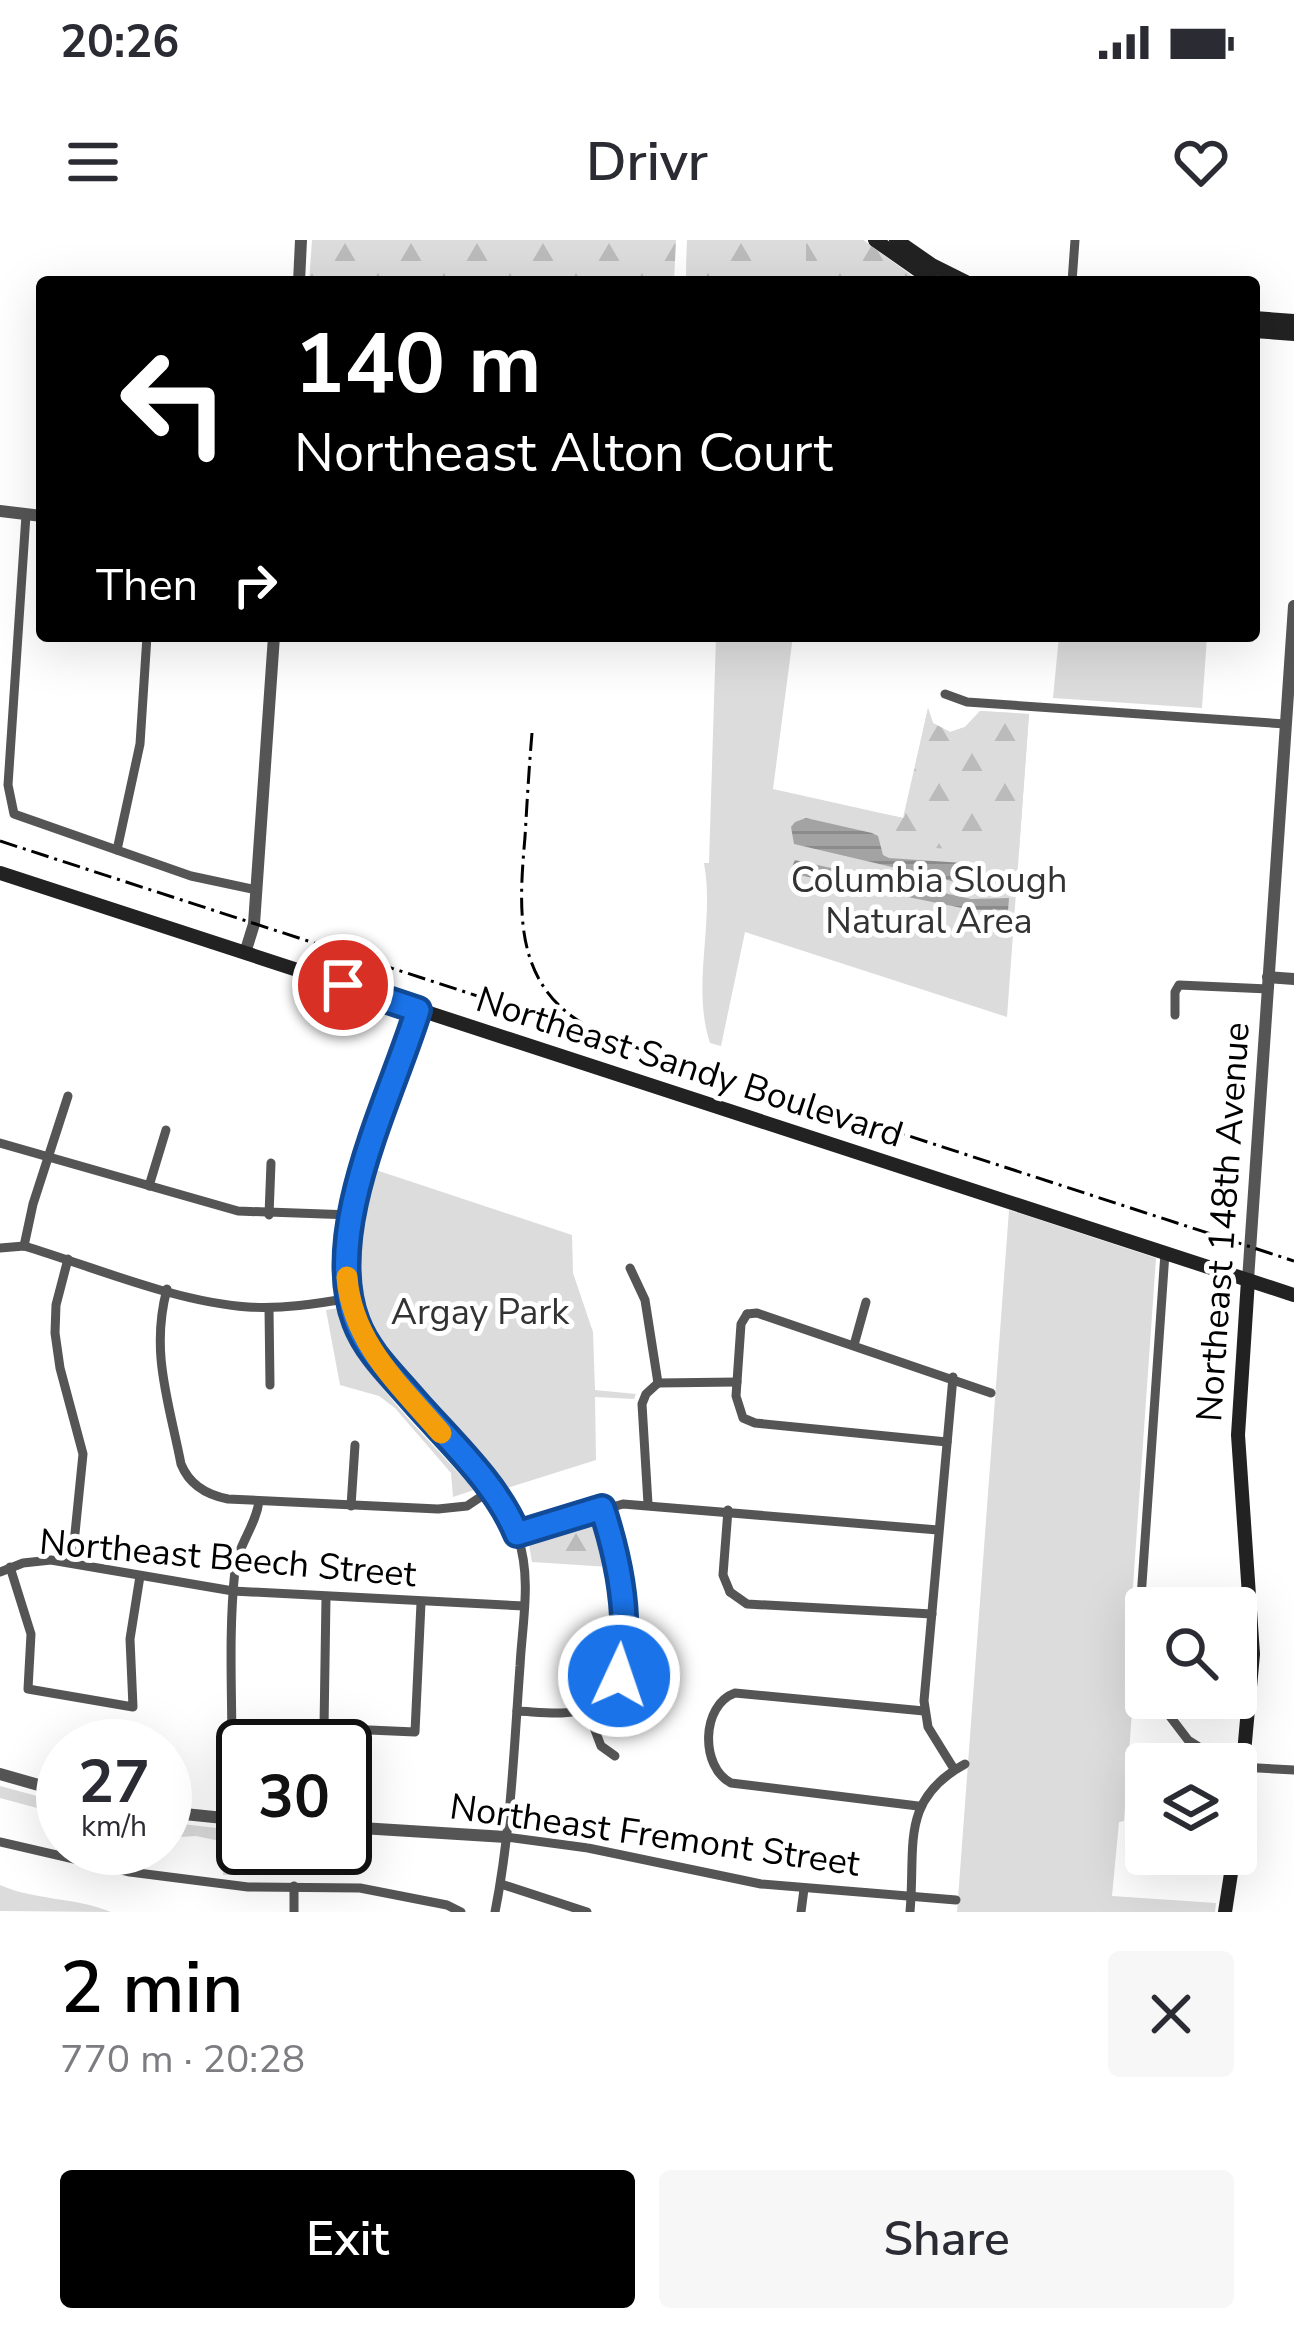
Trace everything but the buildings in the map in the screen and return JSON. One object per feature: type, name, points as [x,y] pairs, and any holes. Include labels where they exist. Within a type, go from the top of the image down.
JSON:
[{"type":"main road","points":[[875,240],[926,276]]},
{"type":"main road","points":[[896,240],[956,276]]},
{"type":"main road","points":[[1260,318],[1294,321]]},
{"type":"main road","points":[[1260,332],[1294,334]]},
{"type":"main road","name":"Northeast Sandy Boulevard","points":[[0,873],[1294,1294]]},
{"type":"main road","name":"Northeast 148th Avenue","points":[[1242,1743],[1253,1633],[1238,1435],[1248,1280]]},
{"type":"main road","points":[[1225,1912],[1231,1875]]},
{"type":"street","points":[[299,276],[302,240]]},
{"type":"street","points":[[1072,276],[1075,240]]},
{"type":"street","points":[[0,511],[36,516]]},
{"type":"street","points":[[26,515],[9,806],[31,823],[223,886],[257,890]]},
{"type":"street","name":"Northeast 148th Avenue","points":[[1248,1280],[1294,607]]},
{"type":"street","points":[[117,850],[140,744],[147,642]]},
{"type":"street","points":[[245,953],[254,924],[274,642]]},
{"type":"street","points":[[945,694],[967,702],[1286,724]]},
{"type":"street","points":[[1175,1016],[1174,992],[1188,983],[1294,979]]},
{"type":"street","points":[[418,1010],[352,1214],[346,1255],[357,1324],[376,1357],[490,1490],[517,1534],[524,1606],[506,1837],[495,1912]]},
{"type":"street","points":[[24,1246],[68,1096]]},
{"type":"street","points":[[149,1186],[166,1130]]},
{"type":"street","points":[[0,1143],[218,1207],[269,1215],[352,1214]]},
{"type":"street","points":[[269,1215],[271,1163]]},
{"type":"street","points":[[0,1248],[24,1246],[220,1303],[269,1308],[350,1298]]},
{"type":"street","points":[[1142,1587],[1165,1253]]},
{"type":"street","points":[[68,1259],[55,1320],[60,1368],[83,1454],[72,1563]]},
{"type":"street","points":[[630,1268],[645,1300],[658,1383]]},
{"type":"street","points":[[167,1289],[158,1348],[182,1464],[191,1480],[218,1498],[457,1508],[490,1490]]},
{"type":"street","points":[[854,1345],[866,1302]]},
{"type":"street","points":[[269,1308],[270,1385]]},
{"type":"street","points":[[947,1442],[755,1423],[740,1413],[737,1382],[744,1310],[991,1393]]},
{"type":"street","points":[[910,1912],[918,1806],[935,1782],[960,1767],[932,1736],[924,1711],[953,1377]]},
{"type":"street","points":[[648,1504],[642,1404],[646,1394],[658,1383],[737,1382]]},
{"type":"street","points":[[351,1507],[356,1445]]},
{"type":"street","points":[[180,1492],[191,1480]]},
{"type":"street","points":[[232,1719],[228,1667],[233,1591],[239,1550],[256,1519],[259,1501]]},
{"type":"street","points":[[517,1534],[602,1508],[648,1504],[938,1530]]},
{"type":"street","points":[[517,1711],[587,1709],[619,1676],[624,1658],[617,1553],[602,1508]]},
{"type":"street","points":[[728,1510],[722,1575],[727,1595],[747,1604],[932,1615]]},
{"type":"street","name":"Northeast Beech Street","points":[[5,1570],[36,1561],[72,1563],[233,1591],[524,1606]]},
{"type":"street","points":[[5,1570],[28,1618],[28,1689],[133,1708],[130,1639],[140,1576]]},
{"type":"street","points":[[326,1597],[324,1727],[415,1732],[421,1603]]},
{"type":"street","points":[[918,1806],[731,1783],[713,1767],[711,1738],[716,1708],[735,1693],[924,1711]]},
{"type":"street","points":[[587,1709],[601,1746],[615,1756]]},
{"type":"street","points":[[1174,1719],[1194,1743]]},
{"type":"street","points":[[1257,1768],[1294,1770]]},
{"type":"street","points":[[0,1774],[36,1784]]},
{"type":"street","name":"Northeast Fremont Street","points":[[372,1829],[506,1837],[589,1848],[725,1878],[956,1900]]},
{"type":"street","points":[[0,1841],[149,1875],[248,1887],[360,1888],[461,1912]]},
{"type":"street","points":[[501,1884],[587,1912]]},
{"type":"street","points":[[294,1912],[295,1886]]},
{"type":"street","points":[[801,1912],[805,1889]]},
{"type":"green space","points":[[312,240],[676,240],[674,276],[309,276]]},
{"type":"green space","points":[[687,240],[863,240],[912,276],[686,276]]},
{"type":"green space","points":[[687,240],[757,240],[749,276],[686,276]]},
{"type":"green space","points":[[806,240],[863,240],[912,276],[811,276]]},
{"type":"green space","name":"Columbia Slough Natural Area","points":[[716,642],[792,642],[773,789],[903,818],[928,708],[933,723],[950,732],[965,727],[980,711],[1029,714],[1007,1017],[745,932],[721,1046],[710,1043],[703,999],[704,863],[709,863]]},
{"type":"green space","points":[[1058,642],[1207,642],[1202,708],[1053,698]]},
{"type":"green space","points":[[928,708],[933,723],[950,732],[965,727],[980,711],[1029,714],[1019,850],[1002,842],[979,851],[892,845],[879,813],[904,818]]},
{"type":"green space","name":"Argay Park","points":[[376,1170],[572,1235],[573,1273],[593,1332],[595,1390],[636,1394],[634,1399],[595,1397],[596,1460],[504,1489],[400,1369],[367,1318],[359,1293],[358,1240]]},
{"type":"green space","points":[[1009,1210],[1156,1258],[1133,1587],[1125,1587],[1125,1719],[1131,1719],[1130,1743],[1125,1743],[1124,1821],[1119,1822],[1112,1896],[1216,1903],[1215,1912],[957,1912]]},
{"type":"green space","points":[[338,1308],[347,1333],[378,1381],[474,1490],[453,1497],[451,1473],[395,1408],[379,1396],[340,1385],[326,1310]]},
{"type":"green space","points":[[595,1518],[609,1567],[532,1562],[528,1539]]},
{"type":"green space","points":[[0,1786],[36,1796],[36,1808],[0,1798]]},
{"type":"green space","points":[[192,1825],[216,1828],[216,1840],[192,1836]]},
{"type":"green space","points":[[0,1885],[28,1894],[111,1912],[0,1911]]},
{"type":"shaded area","points":[[806,818],[872,833],[889,858],[978,864],[983,868],[981,884],[973,886],[794,844],[791,827]]},
{"type":"shaded area","points":[[795,860],[971,899],[1009,898],[1007,924],[1006,910],[972,910],[794,874]]},
{"type":"railway","points":[[532,733],[522,890],[525,940],[543,986],[582,1023]]},
{"type":"railway","points":[[0,841],[1294,1261]]},
{"type":"slow traffic","points":[[347,1277],[351,1306],[365,1341],[441,1433]]},
{"type":"route","points":[[343,985],[418,1010],[354,1205],[346,1255],[357,1324],[376,1357],[490,1490],[517,1534],[602,1508],[619,1568],[624,1658],[619,1676]]}]
